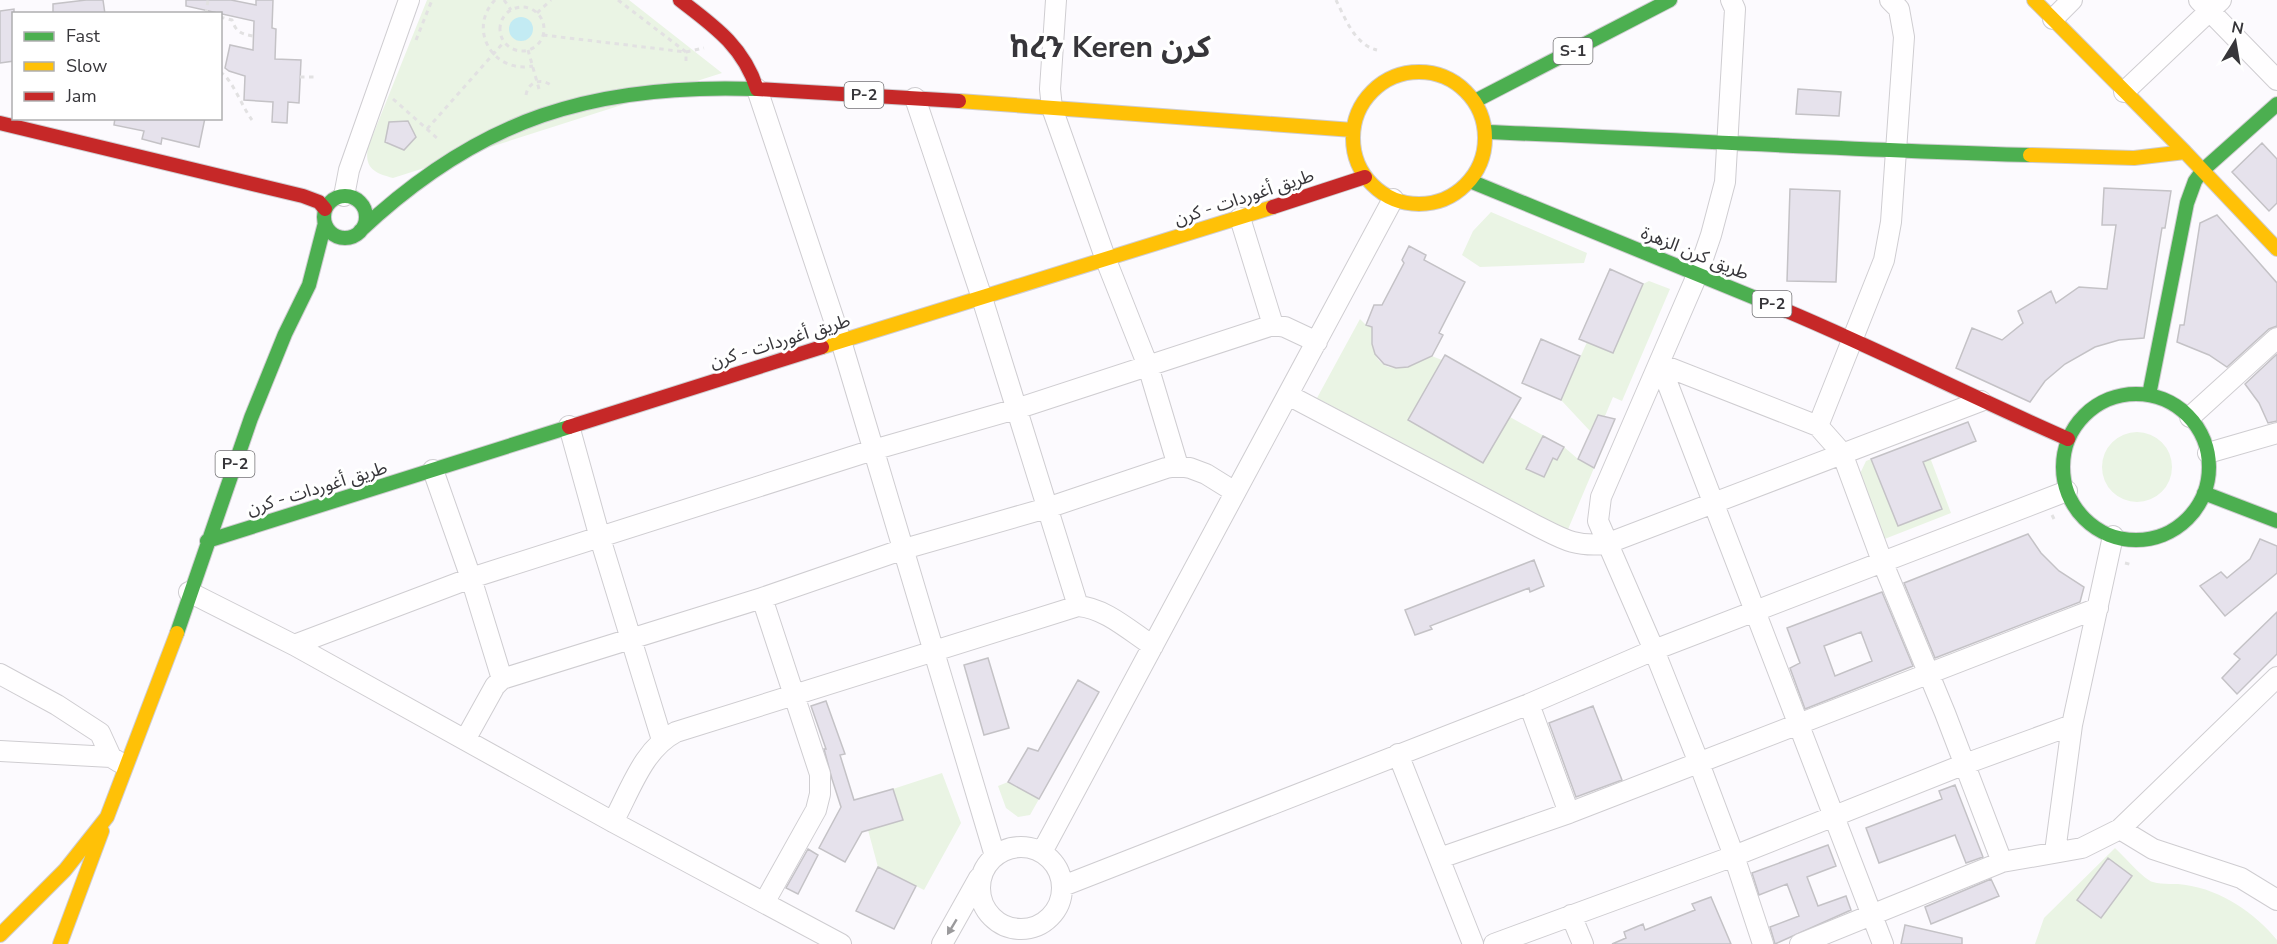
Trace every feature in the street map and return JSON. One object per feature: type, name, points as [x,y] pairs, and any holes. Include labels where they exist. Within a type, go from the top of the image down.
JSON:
[{"type":"main road","points":[[680,0],[708,22],[739,52],[748,64],[757,89]]},
{"type":"main road","name":"S-1","points":[[1475,101],[1670,0]]},
{"type":"main road","points":[[2034,0],[2203,170],[2277,249]]},
{"type":"main road","points":[[1420,72],[1443,77],[1464,89],[1475,101],[1482,116],[1485,132],[1482,158],[1470,181],[1454,194],[1435,203],[1407,203],[1378,190],[1365,177],[1357,162],[1353,146],[1353,130],[1357,114],[1370,94],[1389,79],[1420,72]]},
{"type":"main road","name":"طريق أغوردات - كرن","points":[[309,285],[358,233],[398,196],[445,163],[493,136],[549,112],[611,97],[692,88],[757,89],[1204,117],[1353,130]]},
{"type":"main road","points":[[2149,395],[2187,203],[2195,181],[2203,170],[2277,104]]},
{"type":"main road","points":[[0,123],[303,196],[319,202],[332,233],[337,237],[350,237],[358,233],[363,226],[365,214],[360,203],[347,197]]},
{"type":"main road","points":[[1485,132],[1727,141],[1895,151],[2134,158],[2185,152]]},
{"type":"main road","name":"طريق أغوردات - كرن","points":[[207,541],[1365,177]]},
{"type":"main road","name":"طريق كرن الزهرة","points":[[1470,181],[1698,273],[1851,338],[1981,401],[2068,439]]},
{"type":"main road","points":[[325,216],[333,200],[347,197],[398,196]]},
{"type":"main road","name":"طريق أغوردات - كرن","points":[[119,762],[138,740],[251,418],[285,334],[309,285],[325,216]]},
{"type":"main road","points":[[2124,394],[2149,395],[2171,402],[2190,417],[2202,434],[2208,453],[2209,476],[2204,493],[2191,515],[2175,528],[2155,537],[2134,539],[2113,536],[2098,529],[2085,519],[2067,491],[2063,474],[2068,439],[2081,418],[2100,403],[2124,394]]},
{"type":"main road","points":[[2204,493],[2277,520]]},
{"type":"main road","name":"P-2","points":[[0,934],[23,914],[65,870],[107,817],[119,762]]},
{"type":"main road","points":[[60,944],[107,817]]},
{"type":"street","points":[[347,197],[349,170],[410,0]]},
{"type":"street","points":[[1056,0],[1050,89],[1053,108],[1106,260],[1148,366],[1178,466]]},
{"type":"street","points":[[1731,0],[1735,9],[1725,182],[1698,273],[1600,497],[1598,521],[1606,544],[1654,650],[1699,763],[1734,856],[1763,944]]},
{"type":"street","points":[[2053,19],[2072,0]]},
{"type":"street","points":[[1818,426],[1851,338],[1884,260],[1891,222],[1904,37],[1900,3]]},
{"type":"street","points":[[2124,92],[2210,4],[2277,80]]},
{"type":"street","points":[[757,89],[840,341],[995,856]]},
{"type":"street","points":[[915,98],[982,298],[1077,606]]},
{"type":"street","points":[[1042,852],[1394,199]]},
{"type":"street","points":[[1240,218],[1273,325]]},
{"type":"street","points":[[294,645],[471,578],[873,450],[1016,409],[1273,325],[1285,327],[1317,342]]},
{"type":"street","points":[[2190,417],[2277,338]]},
{"type":"street","points":[[1660,364],[1818,426],[1842,453],[1882,561],[2002,862]]},
{"type":"street","points":[[1660,364],[1884,944]]},
{"type":"street","points":[[1288,395],[1568,541],[1586,546],[1606,544],[1981,401]]},
{"type":"street","points":[[569,426],[600,538],[662,740]]},
{"type":"street","points":[[2208,453],[2277,433]]},
{"type":"street","points":[[465,740],[495,686],[502,679],[762,598],[904,549],[1047,508],[1178,466],[1206,474],[1235,492]]},
{"type":"street","points":[[434,470],[502,679]]},
{"type":"street","points":[[1063,886],[1529,704],[1654,650],[2067,491]]},
{"type":"street","points":[[2055,852],[2072,725],[2113,536]]},
{"type":"street","points":[[189,592],[294,645],[613,822],[841,944]]},
{"type":"street","points":[[762,598],[820,774],[820,794],[816,810],[764,903]]},
{"type":"street","points":[[613,822],[650,752],[662,740],[676,732],[1077,606],[1101,612],[1153,646]]},
{"type":"street","points":[[1440,858],[1569,813],[2098,608]]},
{"type":"street","points":[[0,674],[57,705],[100,733],[119,762]]},
{"type":"street","points":[[1800,944],[2002,862],[2082,848],[2120,829],[2277,677]]},
{"type":"street","points":[[1529,704],[1569,813]]},
{"type":"street","points":[[1494,944],[1734,856],[2072,725]]},
{"type":"street","points":[[0,751],[119,762]]},
{"type":"street","points":[[1398,754],[1473,944]]},
{"type":"street","points":[[2120,829],[2153,849],[2241,878],[2277,900]]},
{"type":"street","points":[[942,944],[982,873],[995,856],[1006,849],[1018,846],[1030,847],[1042,852],[1056,867],[1063,886],[1056,911],[1037,944]]},
{"type":"street","points":[[982,873],[979,886],[981,899],[987,911],[1002,924],[1022,929],[1035,927],[1047,921],[1056,911]]},
{"type":"street","points":[[1571,915],[1583,944]]},
{"type":"path","points":[[495,0],[489,6],[484,18],[483,31],[492,55],[514,66],[533,66]]},
{"type":"path","points":[[504,0],[511,10]]},
{"type":"path","points":[[537,14],[550,0]]},
{"type":"path","points":[[1336,0],[1353,31],[1368,48],[1377,50]]},
{"type":"path","points":[[521,7],[537,14],[543,24],[543,35],[538,44],[528,50],[511,49],[504,42],[500,32],[503,18],[511,10],[521,7]]},
{"type":"path","points":[[222,18],[232,20],[235,29],[240,34],[254,36]]},
{"type":"path","points":[[543,35],[686,52]]},
{"type":"path","points":[[427,129],[504,42]]},
{"type":"path","points":[[528,50],[540,91]]},
{"type":"path","points":[[222,74],[229,80],[238,101],[252,120]]},
{"type":"path","points":[[300,77],[318,77]]},
{"type":"green space","points":[[427,0],[629,0],[722,73],[393,178],[376,172],[369,165],[368,147]]},
{"type":"green space","points":[[1491,212],[1587,253],[1584,263],[1480,267],[1462,255],[1473,231]]},
{"type":"green space","points":[[1649,281],[1670,289],[1622,401],[1613,397],[1605,416],[1598,415],[1590,431],[1561,400],[1587,342],[1613,353],[1643,284]]},
{"type":"green space","points":[[1360,319],[1366,325],[1376,329],[1373,348],[1376,357],[1388,367],[1404,367],[1424,353],[1442,360],[1408,420],[1483,462],[1510,417],[1564,447],[1578,459],[1594,468],[1566,534],[1317,398]]},
{"type":"green space","points":[[2137,432],[2150,435],[2162,442],[2169,454],[2172,467],[2169,480],[2162,492],[2150,499],[2137,502],[2124,499],[2112,492],[2105,480],[2102,467],[2105,454],[2112,442],[2124,435]]},
{"type":"green space","points":[[1923,439],[1951,513],[1882,540],[1857,480],[1866,461]]},
{"type":"green space","points":[[942,773],[961,823],[924,890],[878,867],[868,830],[902,820],[893,789]]},
{"type":"green space","points":[[1008,782],[1039,799],[1030,815],[1018,817],[1006,808],[998,786]]},
{"type":"green space","points":[[2115,848],[2149,880],[2199,888],[2236,904],[2268,930],[2277,940],[2277,944],[2035,944],[2044,918]]},
{"type":"water","points":[[521,17],[526,18],[532,24],[532,34],[526,40],[521,41],[516,40],[510,34],[509,29],[510,24],[516,18]]},
{"type":"building","points":[[103,0],[105,12],[53,12],[53,4]]},
{"type":"building","points":[[186,0],[231,0],[256,5],[256,0],[273,0],[272,28],[276,29],[275,59],[301,60],[299,103],[288,102],[287,123],[272,122],[273,102],[244,100],[245,76],[225,68],[230,45],[253,50],[254,21],[222,14],[222,12],[186,6]]},
{"type":"building","points":[[14,9],[12,12],[12,61],[0,63],[0,11]]},
{"type":"building","points":[[1798,89],[1841,92],[1839,116],[1796,114]]},
{"type":"building","points":[[115,120],[205,120],[199,147],[162,138],[161,144],[142,139],[144,131],[114,125]]},
{"type":"building","points":[[408,121],[416,137],[404,150],[385,142],[389,122]]},
{"type":"building","points":[[2262,143],[2277,159],[2277,203],[2269,211],[2232,172]]},
{"type":"building","points":[[2104,188],[2171,191],[2165,228],[2162,228],[2144,338],[2119,340],[2095,347],[2065,364],[2045,381],[2030,402],[1956,368],[1972,328],[2002,340],[2023,323],[2018,311],[2051,291],[2056,303],[2079,287],[2107,289],[2116,225],[2102,225]]},
{"type":"building","points":[[1790,189],[1840,191],[1836,282],[1787,281]]},
{"type":"building","points":[[2217,215],[2277,283],[2277,326],[2269,329],[2227,367],[2209,355],[2177,342],[2180,325],[2184,325],[2200,223]]},
{"type":"building","points":[[1409,246],[1426,255],[1424,260],[1465,282],[1439,333],[1443,335],[1432,356],[1408,367],[1396,368],[1384,364],[1375,354],[1372,344],[1372,327],[1366,325],[1374,305],[1382,305],[1404,263],[1402,260]]},
{"type":"building","points":[[1610,269],[1643,284],[1613,353],[1579,339]]},
{"type":"building","points":[[1541,339],[1580,356],[1561,400],[1522,383]]},
{"type":"building","points":[[2277,354],[2277,421],[2268,423],[2259,403],[2245,384]]},
{"type":"building","points":[[1445,355],[1521,398],[1483,463],[1408,420]]},
{"type":"building","points":[[1598,415],[1615,419],[1594,468],[1578,459]]},
{"type":"building","points":[[1968,422],[1976,441],[1923,462],[1942,509],[1898,526],[1871,459]]},
{"type":"building","points":[[1543,436],[1564,447],[1557,460],[1553,458],[1544,477],[1526,469]]},
{"type":"building","points":[[2028,534],[2041,553],[2059,571],[2084,587],[2080,602],[1935,658],[1904,583]]},
{"type":"building","points":[[2260,539],[2277,546],[2277,573],[2225,616],[2200,586],[2221,572],[2227,578],[2250,559]]},
{"type":"building","points":[[1534,560],[1544,586],[1530,592],[1529,588],[1430,626],[1432,629],[1415,635],[1405,610]]},
{"type":"building","points":[[1882,592],[1913,666],[1805,709],[1790,668],[1800,663],[1787,628]],"holes":[[[1861,632],[1872,661],[1835,676],[1824,646]]]},
{"type":"building","points":[[2277,612],[2277,654],[2237,694],[2222,678],[2240,659],[2234,654]]},
{"type":"building","points":[[988,658],[1009,728],[984,735],[964,665]]},
{"type":"building","points":[[1078,680],[1099,692],[1039,799],[1008,782],[1028,748],[1038,751]]},
{"type":"building","points":[[826,701],[845,754],[840,755],[854,800],[893,789],[903,820],[862,832],[845,862],[819,848],[841,807],[824,749],[826,749],[811,706]]},
{"type":"building","points":[[1593,706],[1622,780],[1576,797],[1549,723]]},
{"type":"building","points":[[1955,785],[1983,857],[1966,863],[1955,835],[1879,863],[1866,828],[1942,799],[1939,791]]},
{"type":"building","points":[[1828,845],[1836,866],[1807,877],[1818,906],[1846,896],[1851,910],[1775,944],[1770,927],[1799,916],[1787,884],[1759,895],[1752,873]]},
{"type":"building","points":[[808,849],[818,855],[798,894],[786,888]]},
{"type":"building","points":[[2108,858],[2132,876],[2101,918],[2077,900]]},
{"type":"building","points":[[878,867],[916,886],[894,929],[856,911]]},
{"type":"building","points":[[1991,879],[1999,896],[1931,924],[1925,907]]},
{"type":"building","points":[[1711,897],[1731,944],[1612,944],[1626,938],[1624,932],[1643,924],[1645,930],[1695,910],[1692,904]]},
{"type":"building","points":[[1905,925],[1962,938],[1962,944],[1901,944]]},
{"type":"traffic: fast","points":[[1475,101],[1670,0]]},
{"type":"traffic: fast","points":[[360,231],[405,192],[450,160],[495,135],[542,115],[591,101],[643,93],[698,89],[757,89]]},
{"type":"traffic: fast","points":[[2149,395],[2187,203],[2195,181],[2203,170],[2277,104]]},
{"type":"traffic: fast","points":[[1486,132],[2030,155]]},
{"type":"traffic: fast","points":[[1470,181],[1787,311]]},
{"type":"traffic: fast","points":[[345,196],[360,202],[366,217],[360,232],[345,238],[330,232],[324,217],[330,202],[345,196]]},
{"type":"traffic: fast","points":[[177,633],[251,418],[285,334],[309,285],[325,223]]},
{"type":"traffic: fast","points":[[2136,394],[2164,400],[2187,416],[2203,439],[2209,467],[2203,495],[2187,518],[2164,534],[2136,540],[2108,534],[2085,518],[2069,495],[2063,467],[2069,439],[2085,416],[2108,400],[2136,394]]},
{"type":"traffic: fast","points":[[207,541],[569,427]]},
{"type":"traffic: fast","points":[[2204,493],[2277,521]]},
{"type":"traffic: slow","points":[[2034,0],[2185,152],[2277,249]]},
{"type":"traffic: slow","points":[[1419,72],[1444,77],[1466,91],[1480,113],[1485,138],[1480,163],[1466,185],[1444,199],[1419,204],[1394,199],[1372,185],[1358,163],[1353,138],[1358,113],[1372,91],[1394,77],[1419,72]]},
{"type":"traffic: slow","points":[[959,101],[1353,130]]},
{"type":"traffic: slow","points":[[2030,155],[2134,158],[2185,152]]},
{"type":"traffic: slow","points":[[822,347],[1273,207]]},
{"type":"traffic: slow","points":[[0,935],[65,870],[107,817],[177,633]]},
{"type":"traffic: slow","points":[[60,944],[102,831]]},
{"type":"traffic: jam","points":[[680,0],[726,38],[744,61],[757,89]]},
{"type":"traffic: jam","points":[[757,89],[959,101]]},
{"type":"traffic: jam","points":[[0,123],[303,196],[319,202],[325,209]]},
{"type":"traffic: jam","points":[[1273,207],[1365,177]]},
{"type":"traffic: jam","points":[[1787,311],[2068,439]]},
{"type":"traffic: jam","points":[[569,427],[822,347]]},
{"type":"district","name":"ከረን Keren كرن","points":[[1110,47]]}]
